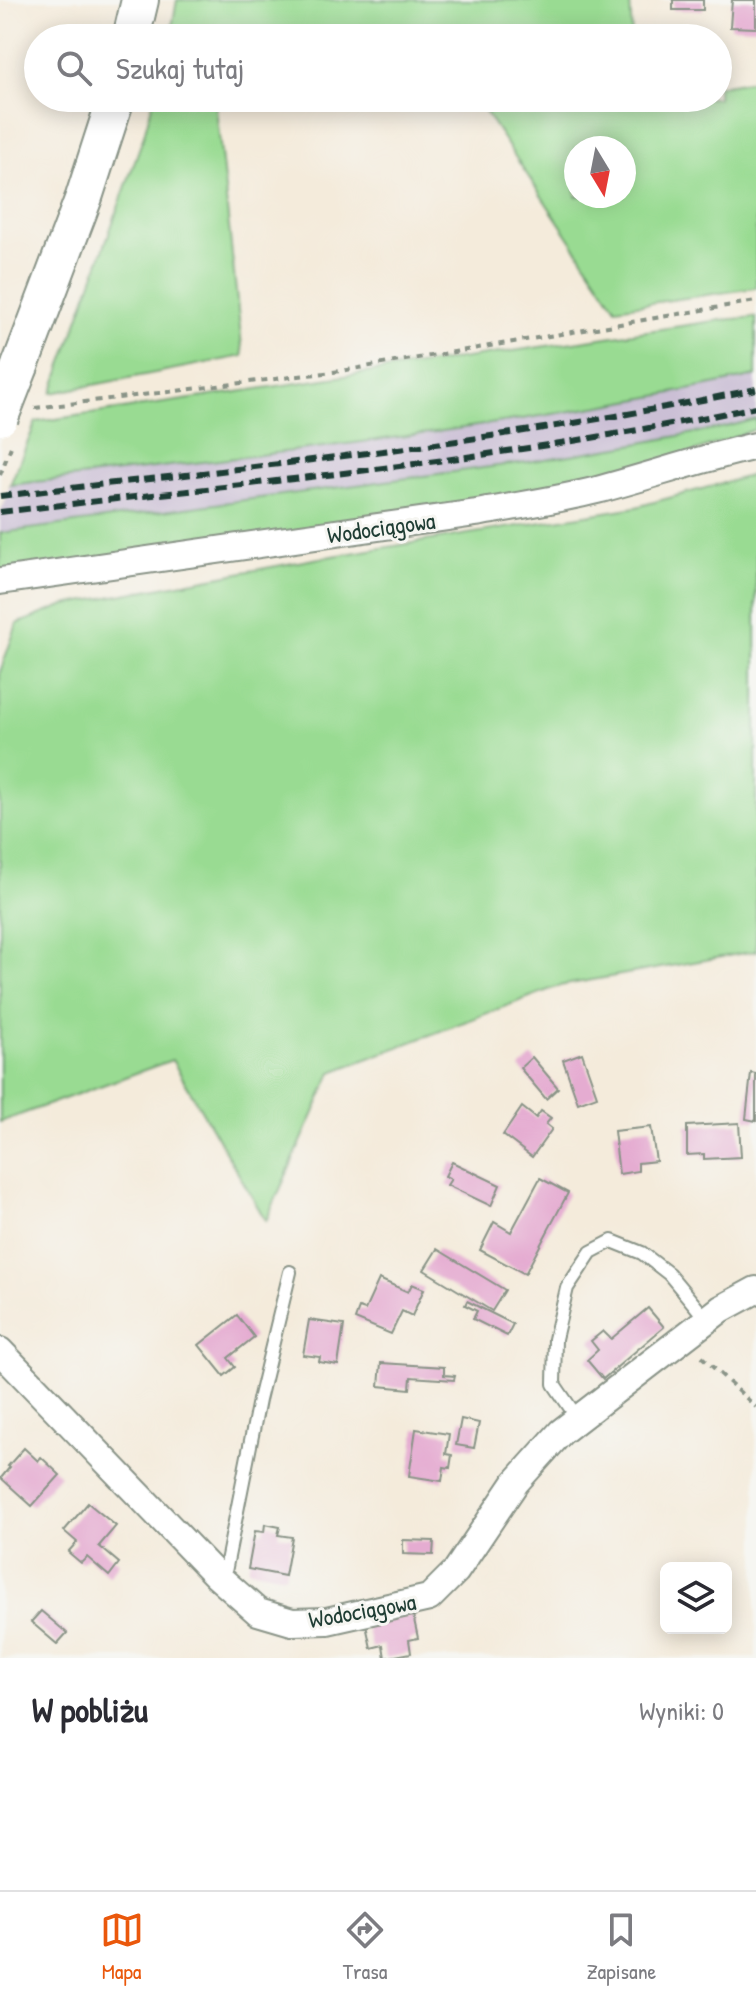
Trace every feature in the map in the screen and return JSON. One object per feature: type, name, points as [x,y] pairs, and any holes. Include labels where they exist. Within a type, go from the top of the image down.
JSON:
[{"type":"main road","points":[[134,24],[140,0]]},
{"type":"main road","points":[[16,413],[20,366],[84,197],[111,112]]},
{"type":"street","name":"Wodociągowa","points":[[0,581],[550,500],[597,490],[711,455],[756,446]]},
{"type":"street","name":"Wodociągowa","points":[[0,1351],[223,1582],[258,1612],[292,1622],[327,1621],[429,1598],[456,1571],[516,1482],[561,1432],[721,1309],[756,1290]]},
{"type":"lane","points":[[578,1419],[554,1384],[555,1339],[567,1288],[591,1252],[612,1241],[642,1253],[669,1274],[707,1320]]},
{"type":"lane","points":[[223,1582],[259,1400],[290,1272]]},
{"type":"path","points":[[16,413],[341,371],[756,301]]},
{"type":"path","points":[[681,1340],[756,1407]]},
{"type":"shaded area","points":[[756,376],[756,419],[726,427],[527,462],[0,533],[0,514],[10,485],[413,436],[620,403]]},
{"type":"green space","points":[[177,0],[630,0],[631,24],[173,24]]},
{"type":"green space","points":[[756,80],[756,288],[616,308],[485,112],[732,112],[732,84]]},
{"type":"green space","points":[[150,112],[217,112],[243,356],[52,393]]},
{"type":"green space","points":[[756,317],[756,376],[664,395],[478,426],[10,485],[36,422]]},
{"type":"green space","points":[[756,419],[756,429],[581,494],[0,582],[0,533],[527,462]]},
{"type":"green space","points":[[756,474],[756,951],[559,986],[332,1072],[266,1221],[172,1060],[0,1122],[0,672],[17,624],[65,605],[314,559],[636,507]]},
{"type":"building","points":[[673,0],[703,0],[703,10],[673,10]]},
{"type":"building","points":[[732,0],[756,0],[756,28],[732,27]]},
{"type":"building","points":[[582,1053],[597,1096],[578,1103],[563,1060]]},
{"type":"building","points":[[532,1057],[558,1088],[546,1099],[520,1068]]},
{"type":"building","points":[[751,1073],[756,1074],[756,1121],[746,1119]]},
{"type":"building","points":[[522,1107],[536,1118],[541,1111],[551,1118],[546,1124],[552,1129],[532,1157],[503,1135]]},
{"type":"building","points":[[739,1123],[741,1157],[704,1159],[704,1154],[687,1155],[687,1126]]},
{"type":"building","points":[[651,1127],[656,1161],[638,1163],[638,1171],[619,1174],[614,1131]]},
{"type":"building","points":[[452,1162],[500,1185],[491,1206],[447,1185],[451,1179],[445,1176]]},
{"type":"building","points":[[540,1178],[568,1193],[525,1274],[480,1250],[494,1222],[511,1232]]},
{"type":"building","points":[[437,1249],[505,1290],[492,1311],[424,1270]]},
{"type":"building","points":[[379,1279],[408,1292],[412,1284],[424,1289],[412,1316],[402,1311],[391,1334],[355,1319],[359,1308],[365,1310]]},
{"type":"building","points":[[467,1301],[513,1324],[507,1336],[473,1319],[477,1311],[465,1305]]},
{"type":"building","points":[[648,1308],[664,1327],[603,1379],[587,1360],[598,1350],[591,1341],[603,1331],[611,1339]]},
{"type":"building","points":[[237,1315],[254,1337],[228,1358],[235,1367],[224,1376],[199,1345]]},
{"type":"building","points":[[309,1320],[344,1325],[338,1365],[319,1362],[320,1357],[303,1355]]},
{"type":"building","points":[[381,1363],[444,1367],[444,1375],[455,1376],[454,1380],[411,1377],[410,1389],[379,1386]]},
{"type":"building","points":[[461,1419],[479,1423],[474,1448],[456,1445]]},
{"type":"building","points":[[416,1429],[449,1434],[446,1454],[452,1455],[450,1468],[444,1467],[442,1481],[409,1476]]},
{"type":"building","points":[[24,1448],[38,1461],[41,1457],[60,1475],[32,1506],[1,1478]]},
{"type":"building","points":[[88,1503],[116,1526],[99,1546],[119,1563],[109,1576],[87,1557],[81,1563],[68,1552],[77,1542],[64,1531]]},
{"type":"building","points":[[265,1524],[280,1527],[278,1535],[292,1537],[285,1576],[248,1569],[255,1531],[264,1532]]},
{"type":"building","points":[[403,1540],[434,1541],[433,1555],[403,1554]]},
{"type":"building","points":[[41,1611],[67,1633],[57,1644],[31,1622]]},
{"type":"building","points":[[413,1615],[418,1638],[409,1640],[411,1653],[385,1658],[383,1645],[371,1648],[366,1625]]},
{"type":"railway","points":[[0,496],[474,438],[662,408],[756,389]]},
{"type":"railway","points":[[0,512],[474,456],[662,426],[756,407]]}]
